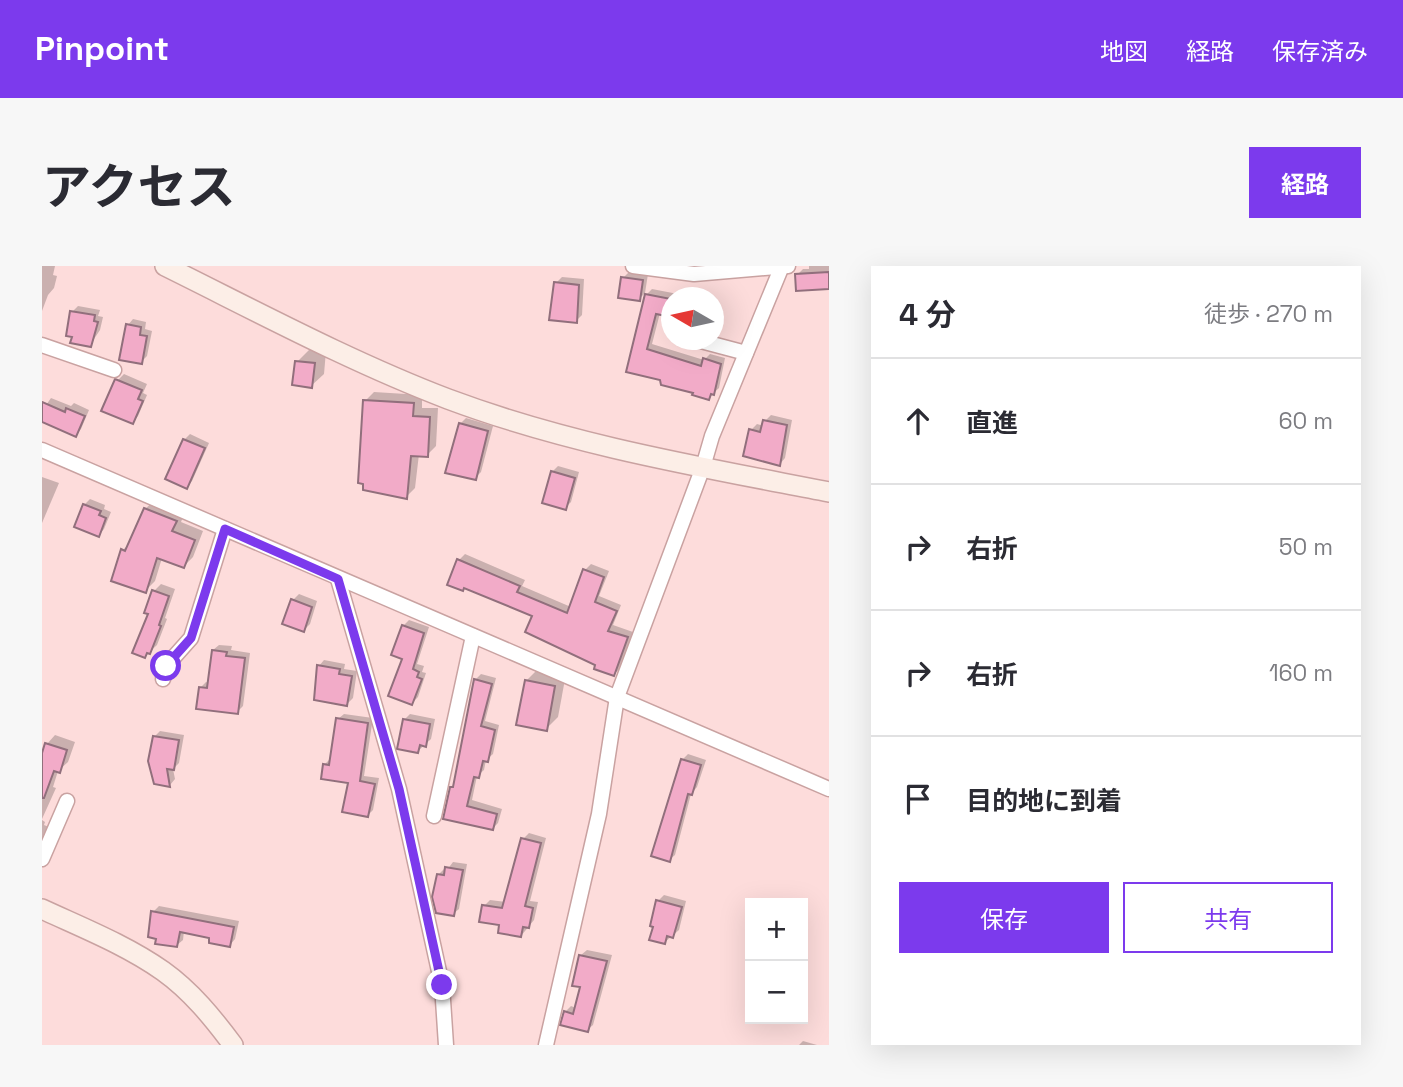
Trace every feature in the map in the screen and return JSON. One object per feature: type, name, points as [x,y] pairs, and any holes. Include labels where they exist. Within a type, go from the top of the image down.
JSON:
[{"type":"street","points":[[164,266],[378,370],[449,399],[570,436],[702,467],[829,492]]},
{"type":"street","points":[[546,1045],[599,814],[617,697],[712,436],[784,267],[694,274],[633,266]]},
{"type":"street","points":[[42,345],[114,370]]},
{"type":"street","points":[[724,347],[746,353]]},
{"type":"street","points":[[42,450],[829,789]]},
{"type":"street","points":[[163,679],[166,666],[191,638],[225,529]]},
{"type":"street","points":[[338,579],[399,789],[442,985],[446,1045]]},
{"type":"street","points":[[434,816],[473,636]]},
{"type":"street","points":[[42,859],[67,801]]},
{"type":"street","points":[[42,909],[122,947],[164,972],[205,1009],[233,1045]]},
{"type":"building","points":[[829,272],[829,289],[796,291],[795,274]]},
{"type":"building","points":[[621,277],[643,280],[640,301],[618,298]]},
{"type":"building","points":[[554,282],[579,285],[577,323],[549,320]]},
{"type":"building","points":[[645,294],[661,297],[661,315],[656,314],[647,349],[701,366],[703,358],[721,364],[714,395],[711,394],[709,400],[661,385],[660,380],[626,372]]},
{"type":"building","points":[[70,311],[95,315],[94,321],[98,322],[91,347],[70,343],[72,337],[66,336]]},
{"type":"building","points":[[126,324],[141,327],[140,335],[147,336],[142,364],[119,360]]},
{"type":"building","points":[[295,361],[315,363],[312,388],[292,385]]},
{"type":"building","points":[[115,379],[142,390],[138,399],[143,401],[133,424],[101,411]]},
{"type":"building","points":[[363,400],[414,403],[413,416],[430,417],[428,457],[411,456],[407,499],[363,490],[363,484],[358,483]]},
{"type":"building","points":[[42,402],[65,412],[66,408],[85,416],[76,437],[42,422]]},
{"type":"building","points":[[763,420],[787,425],[780,466],[743,456],[749,429],[760,432]]},
{"type":"building","points":[[459,423],[488,431],[476,480],[445,473]]},
{"type":"building","points":[[183,439],[205,448],[187,489],[165,479]]},
{"type":"building","points":[[551,471],[575,478],[566,510],[542,503]]},
{"type":"building","points":[[83,504],[101,511],[99,515],[106,518],[99,537],[74,527]]},
{"type":"building","points":[[144,508],[177,521],[172,531],[195,540],[184,568],[157,558],[146,593],[111,581],[121,549],[125,551]]},
{"type":"building","points":[[457,559],[520,586],[517,592],[567,613],[583,569],[604,577],[595,602],[617,611],[608,631],[628,637],[614,676],[594,669],[595,665],[525,632],[532,616],[464,588],[463,591],[447,585]]},
{"type":"building","points":[[152,590],[169,596],[159,625],[161,626],[150,654],[147,653],[145,658],[132,653],[148,614],[144,613]]},
{"type":"building","points":[[291,599],[312,607],[304,632],[282,624]]},
{"type":"building","points":[[402,625],[424,633],[413,669],[419,672],[417,677],[422,679],[412,705],[388,696],[402,659],[391,655]]},
{"type":"building","points":[[212,650],[227,652],[226,656],[245,658],[238,714],[196,709],[199,687],[207,688]]},
{"type":"building","points":[[317,665],[340,669],[339,674],[352,676],[347,706],[314,700]]},
{"type":"building","points":[[474,679],[492,684],[481,726],[495,730],[488,762],[483,761],[479,778],[474,777],[467,806],[497,814],[493,830],[443,819],[450,787],[453,787]]},
{"type":"building","points":[[525,680],[555,686],[547,731],[516,725]]},
{"type":"building","points":[[336,718],[368,723],[360,781],[375,784],[368,817],[342,812],[348,783],[321,779],[323,764],[329,765]]},
{"type":"building","points":[[403,719],[430,724],[426,747],[420,745],[418,753],[397,749]]},
{"type":"building","points":[[153,736],[179,740],[174,770],[167,769],[170,787],[154,784],[148,761]]},
{"type":"building","points":[[45,743],[67,750],[60,773],[54,771],[42,798],[42,753]]},
{"type":"building","points":[[681,759],[701,765],[692,795],[688,794],[670,862],[651,856]]},
{"type":"building","points":[[521,838],[541,843],[525,906],[533,908],[529,928],[523,927],[521,937],[498,933],[499,925],[479,922],[482,905],[502,908]]},
{"type":"building","points":[[445,867],[463,870],[454,916],[436,913],[432,897],[437,874],[444,875]]},
{"type":"building","points":[[656,900],[682,907],[673,938],[667,936],[665,944],[649,940]]},
{"type":"building","points":[[151,911],[234,927],[230,947],[209,943],[209,938],[180,932],[177,947],[155,944],[156,939],[148,937]]},
{"type":"building","points":[[579,955],[607,961],[588,1032],[560,1025],[564,1011],[573,1014],[580,987],[572,986]]},
{"type":"route","points":[[166,666],[191,638],[225,529],[338,579],[399,789],[442,985]]}]
